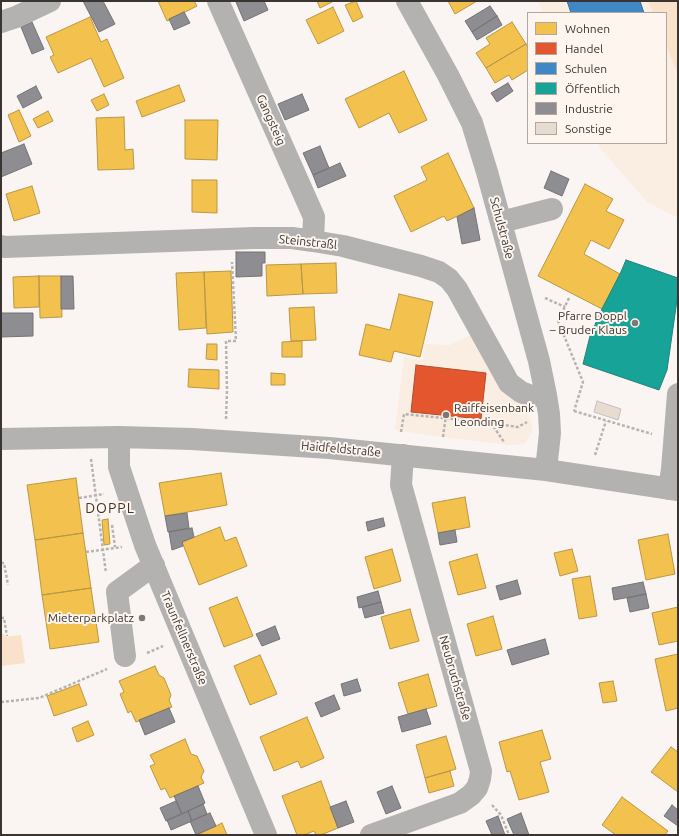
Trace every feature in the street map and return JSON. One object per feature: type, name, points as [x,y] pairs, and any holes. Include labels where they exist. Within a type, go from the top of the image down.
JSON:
[{"type":"street","points":[[1,22],[16,17],[50,1]]},
{"type":"street","name":"Gangsteig","points":[[218,1],[314,217],[313,241]]},
{"type":"street","name":"Schulstraße","points":[[407,1],[442,64],[472,123],[487,172],[537,354],[546,395],[550,433],[546,470]]},
{"type":"street","points":[[501,222],[552,209]]},
{"type":"street","name":"Steinstraßl","points":[[1,246],[292,238],[343,246],[421,266],[438,272],[449,279],[457,289],[509,383],[521,392],[531,396],[546,395]]},
{"type":"street","points":[[674,489],[672,469],[678,394]]},
{"type":"street","name":"Haidfeldstraße","points":[[1,439],[119,437],[192,439],[330,448],[402,446],[546,470],[674,489]]},
{"type":"street","name":"Traunfellnerstraße","points":[[119,437],[119,467],[146,545],[266,835]]},
{"type":"street","name":"Neubruchstraße","points":[[402,446],[401,485],[481,771],[477,788]]},
{"type":"street","points":[[127,659],[117,592],[154,565]]},
{"type":"street","points":[[371,835],[460,802],[472,795],[477,788]]},
{"type":"path","points":[[226,420],[226,341],[236,341],[232,239]]},
{"type":"path","points":[[542,296],[565,307]]},
{"type":"path","points":[[569,298],[558,321],[583,382],[574,411]]},
{"type":"path","points":[[569,410],[657,436],[675,435]]},
{"type":"path","points":[[402,446],[404,414],[446,417],[518,427],[532,419]]},
{"type":"path","points":[[442,442],[446,417]]},
{"type":"path","points":[[594,455],[606,421]]},
{"type":"path","points":[[491,423],[504,443]]},
{"type":"path","points":[[91,459],[106,580]]},
{"type":"path","points":[[79,498],[109,494]]},
{"type":"path","points":[[112,520],[115,548]]},
{"type":"path","points":[[86,552],[126,546]]},
{"type":"path","points":[[1,563],[4,563],[8,585]]},
{"type":"path","points":[[1,618],[4,618],[7,636]]},
{"type":"path","points":[[1,702],[39,698],[127,659],[165,645]]},
{"type":"path","points":[[477,788],[502,815],[509,835]]},
{"type":"shaded area","points":[[538,1],[648,1],[653,12],[543,12]]},
{"type":"shaded area","points":[[648,1],[678,1],[678,75],[667,48],[667,12],[653,12]]},
{"type":"shaded area","points":[[667,48],[678,75],[678,218],[647,202],[600,148],[598,144],[667,144]]},
{"type":"shaded area","points":[[471,335],[518,403],[530,411],[527,414],[532,424],[532,432],[525,443],[519,445],[509,445],[395,430],[404,357],[419,360],[423,358],[425,344],[450,345]]},
{"type":"shaded area","points":[[1,634],[4,634],[5,637],[21,635],[25,663],[1,666]]},
{"type":"building: Wohnen","points":[[158,1],[194,1],[197,6],[167,21]]},
{"type":"building: Wohnen","points":[[317,1],[334,1],[320,8]]},
{"type":"building: Wohnen","points":[[356,1],[363,17],[353,22],[345,5]]},
{"type":"building: Wohnen","points":[[448,1],[477,1],[455,14]]},
{"type":"building: Wohnen","points":[[333,7],[344,31],[318,44],[306,20]]},
{"type":"building: Wohnen","points":[[90,17],[101,42],[107,39],[124,78],[104,87],[91,58],[58,73],[50,57],[54,55],[46,37]]},
{"type":"building: Wohnen","points":[[512,22],[526,44],[486,68],[476,53],[490,44],[486,38]]},
{"type":"building: Wohnen","points":[[526,44],[527,71],[512,80],[509,75],[495,83],[486,68]]},
{"type":"building: Wohnen","points":[[404,71],[427,120],[399,133],[389,113],[359,128],[345,99]]},
{"type":"building: Wohnen","points":[[179,85],[185,101],[142,117],[136,101]]},
{"type":"building: Wohnen","points":[[104,94],[109,105],[97,111],[91,100]]},
{"type":"building: Wohnen","points":[[19,110],[31,136],[19,142],[8,115]]},
{"type":"building: Wohnen","points":[[48,111],[53,121],[38,128],[33,119]]},
{"type":"building: Wohnen","points":[[124,117],[125,150],[133,149],[134,169],[98,170],[96,118]]},
{"type":"building: Wohnen","points":[[185,120],[218,120],[217,160],[185,159]]},
{"type":"building: Wohnen","points":[[448,153],[474,208],[447,221],[444,216],[411,232],[394,196],[427,180],[421,167]]},
{"type":"building: Wohnen","points":[[192,180],[217,180],[217,213],[192,212]]},
{"type":"building: Wohnen","points":[[585,184],[613,199],[606,211],[624,220],[609,249],[591,240],[584,254],[620,274],[602,309],[538,276]]},
{"type":"building: Wohnen","points":[[32,186],[40,213],[14,221],[6,194]]},
{"type":"building: Wohnen","points":[[336,263],[337,293],[303,294],[301,264]]},
{"type":"building: Wohnen","points":[[301,264],[303,294],[267,296],[266,265]]},
{"type":"building: Wohnen","points":[[231,271],[233,332],[207,334],[204,272]]},
{"type":"building: Wohnen","points":[[204,272],[206,328],[179,330],[176,273]]},
{"type":"building: Wohnen","points":[[39,276],[61,276],[62,317],[40,318]]},
{"type":"building: Wohnen","points":[[39,276],[39,307],[14,308],[13,277]]},
{"type":"building: Wohnen","points":[[399,294],[433,302],[420,357],[394,351],[391,362],[359,355],[366,324],[390,330]]},
{"type":"building: Wohnen","points":[[314,307],[316,340],[291,341],[289,308]]},
{"type":"building: Wohnen","points":[[302,341],[302,357],[282,357],[282,342]]},
{"type":"building: Wohnen","points":[[207,344],[217,344],[217,360],[206,359]]},
{"type":"building: Wohnen","points":[[189,369],[219,370],[219,389],[188,387]]},
{"type":"building: Wohnen","points":[[271,373],[285,374],[285,385],[271,385]]},
{"type":"building: Wohnen","points":[[221,473],[227,505],[165,516],[159,483]]},
{"type":"building: Wohnen","points":[[76,478],[83,533],[35,540],[27,485]]},
{"type":"building: Wohnen","points":[[465,497],[470,527],[438,533],[432,503]]},
{"type":"building: Wohnen","points":[[108,519],[110,544],[104,545],[102,520]]},
{"type":"building: Wohnen","points":[[220,527],[225,541],[236,537],[247,566],[199,585],[182,542]]},
{"type":"building: Wohnen","points":[[83,533],[91,588],[42,595],[35,540]]},
{"type":"building: Wohnen","points":[[668,534],[675,574],[646,580],[638,540]]},
{"type":"building: Wohnen","points":[[392,549],[401,581],[374,589],[365,557]]},
{"type":"building: Wohnen","points":[[572,549],[578,571],[560,576],[554,553]]},
{"type":"building: Wohnen","points":[[477,554],[486,588],[458,595],[449,562]]},
{"type":"building: Wohnen","points":[[590,576],[597,616],[579,619],[572,579]]},
{"type":"building: Wohnen","points":[[91,588],[99,642],[50,649],[42,595]]},
{"type":"building: Wohnen","points":[[237,597],[253,636],[224,647],[209,608]]},
{"type":"building: Wohnen","points":[[678,607],[678,641],[659,645],[652,613]]},
{"type":"building: Wohnen","points":[[410,609],[419,641],[390,649],[381,617]]},
{"type":"building: Wohnen","points":[[493,616],[502,649],[476,656],[467,624]]},
{"type":"building: Wohnen","points":[[678,654],[678,708],[666,711],[655,659]]},
{"type":"building: Wohnen","points":[[260,655],[277,694],[250,705],[234,666]]},
{"type":"building: Wohnen","points":[[155,666],[159,675],[164,678],[171,695],[169,700],[172,707],[136,722],[131,711],[128,713],[120,694],[124,692],[119,681]]},
{"type":"building: Wohnen","points":[[428,674],[437,706],[408,714],[398,683]]},
{"type":"building: Wohnen","points":[[613,681],[617,701],[603,703],[599,683]]},
{"type":"building: Wohnen","points":[[79,684],[87,705],[54,716],[47,696]]},
{"type":"building: Wohnen","points":[[307,717],[324,758],[301,768],[298,761],[274,771],[260,737]]},
{"type":"building: Wohnen","points":[[88,721],[94,735],[77,742],[72,728]]},
{"type":"building: Wohnen","points":[[542,730],[551,759],[540,762],[549,792],[519,800],[510,771],[507,772],[499,742]]},
{"type":"building: Wohnen","points":[[446,736],[456,769],[425,778],[416,745]]},
{"type":"building: Wohnen","points":[[185,739],[191,754],[197,756],[204,771],[201,777],[204,783],[170,798],[165,788],[161,790],[150,766],[155,764],[150,755]]},
{"type":"building: Wohnen","points":[[671,747],[678,752],[678,792],[651,772]]},
{"type":"building: Wohnen","points":[[450,771],[454,786],[429,793],[425,778]]},
{"type":"building: Wohnen","points":[[321,781],[338,828],[321,835],[316,835],[314,831],[304,835],[297,835],[282,796]]},
{"type":"building: Wohnen","points":[[622,797],[668,831],[665,835],[616,835],[602,825]]},
{"type":"building: Wohnen","points":[[222,823],[227,835],[195,835],[216,826]]},
{"type":"building: Handel","points":[[416,365],[486,373],[481,419],[411,412]]},
{"type":"building: Schulen","points":[[567,1],[640,1],[644,12],[571,12]]},
{"type":"building: Öffentlich","name":"Pfarre Doppl – Bruder Klaus","points":[[626,260],[678,278],[678,293],[667,370],[659,390],[583,364],[590,336]]},
{"type":"building: Industrie","points":[[83,1],[103,1],[115,24],[99,32]]},
{"type":"building: Industrie","points":[[264,1],[268,10],[244,21],[236,2]]},
{"type":"building: Industrie","points":[[490,6],[497,16],[472,32],[465,21]]},
{"type":"building: Industrie","points":[[184,12],[190,23],[174,30],[169,19]]},
{"type":"building: Industrie","points":[[497,16],[502,25],[477,40],[472,32]]},
{"type":"building: Industrie","points":[[32,22],[44,49],[32,54],[21,27]]},
{"type":"building: Industrie","points":[[508,83],[513,91],[497,102],[491,93]]},
{"type":"building: Industrie","points":[[36,86],[42,98],[23,108],[17,96]]},
{"type":"building: Industrie","points":[[302,94],[309,110],[285,120],[278,104]]},
{"type":"building: Industrie","points":[[24,144],[32,164],[1,177],[1,153]]},
{"type":"building: Industrie","points":[[320,146],[329,168],[313,175],[303,153]]},
{"type":"building: Industrie","points":[[340,163],[346,176],[318,188],[313,175]]},
{"type":"building: Industrie","points":[[551,171],[569,179],[562,196],[544,188]]},
{"type":"building: Industrie","points":[[474,208],[480,240],[462,244],[457,217]]},
{"type":"building: Industrie","points":[[236,252],[265,252],[265,263],[262,263],[262,276],[236,277]]},
{"type":"building: Industrie","points":[[61,276],[73,276],[74,309],[61,309]]},
{"type":"building: Industrie","points":[[1,313],[33,313],[33,336],[1,337]]},
{"type":"building: Industrie","points":[[187,513],[189,528],[168,532],[165,516]]},
{"type":"building: Industrie","points":[[383,518],[385,526],[368,531],[366,522]]},
{"type":"building: Industrie","points":[[192,528],[194,537],[182,542],[183,546],[172,550],[169,532]]},
{"type":"building: Industrie","points":[[455,530],[457,542],[440,545],[438,533]]},
{"type":"building: Industrie","points":[[517,580],[521,594],[500,600],[496,586]]},
{"type":"building: Industrie","points":[[643,582],[646,594],[614,600],[612,588]]},
{"type":"building: Industrie","points":[[378,591],[381,602],[359,608],[357,597]]},
{"type":"building: Industrie","points":[[646,594],[649,608],[630,612],[627,598]]},
{"type":"building: Industrie","points":[[381,602],[384,613],[365,618],[362,607]]},
{"type":"building: Industrie","points":[[275,626],[280,639],[262,646],[256,634]]},
{"type":"building: Industrie","points":[[545,639],[549,654],[512,665],[507,650]]},
{"type":"building: Industrie","points":[[357,679],[361,691],[344,696],[341,684]]},
{"type":"building: Industrie","points":[[334,695],[340,709],[321,717],[315,703]]},
{"type":"building: Industrie","points":[[169,708],[175,722],[145,735],[139,720]]},
{"type":"building: Industrie","points":[[426,709],[431,724],[402,732],[398,717]]},
{"type":"building: Industrie","points":[[198,786],[205,803],[182,814],[174,796]]},
{"type":"building: Industrie","points":[[392,786],[401,808],[386,814],[377,792]]},
{"type":"building: Industrie","points":[[176,801],[182,814],[166,821],[160,808]]},
{"type":"building: Industrie","points":[[346,801],[354,822],[338,828],[330,807]]},
{"type":"building: Industrie","points":[[203,804],[207,814],[192,821],[188,811]]},
{"type":"building: Industrie","points":[[672,805],[678,810],[678,826],[664,816]]},
{"type":"building: Industrie","points":[[188,811],[192,821],[171,830],[167,820]]},
{"type":"building: Industrie","points":[[210,813],[216,826],[196,835],[190,821]]},
{"type":"building: Industrie","points":[[521,813],[529,835],[514,835],[507,819]]},
{"type":"building: Industrie","points":[[498,816],[505,835],[492,835],[486,821]]},
{"type":"building: Sonstige","points":[[597,401],[621,409],[618,420],[594,412]]},
{"type":"place","name":"Pfarre Doppl – Bruder Klaus","points":[[635,323]]},
{"type":"place","name":"Raiffeisenbank Leonding","points":[[446,415]]},
{"type":"place","name":"Mieterparkplatz","points":[[142,618]]},
{"type":"district","name":"DOPPL","points":[[110,508]]}]
